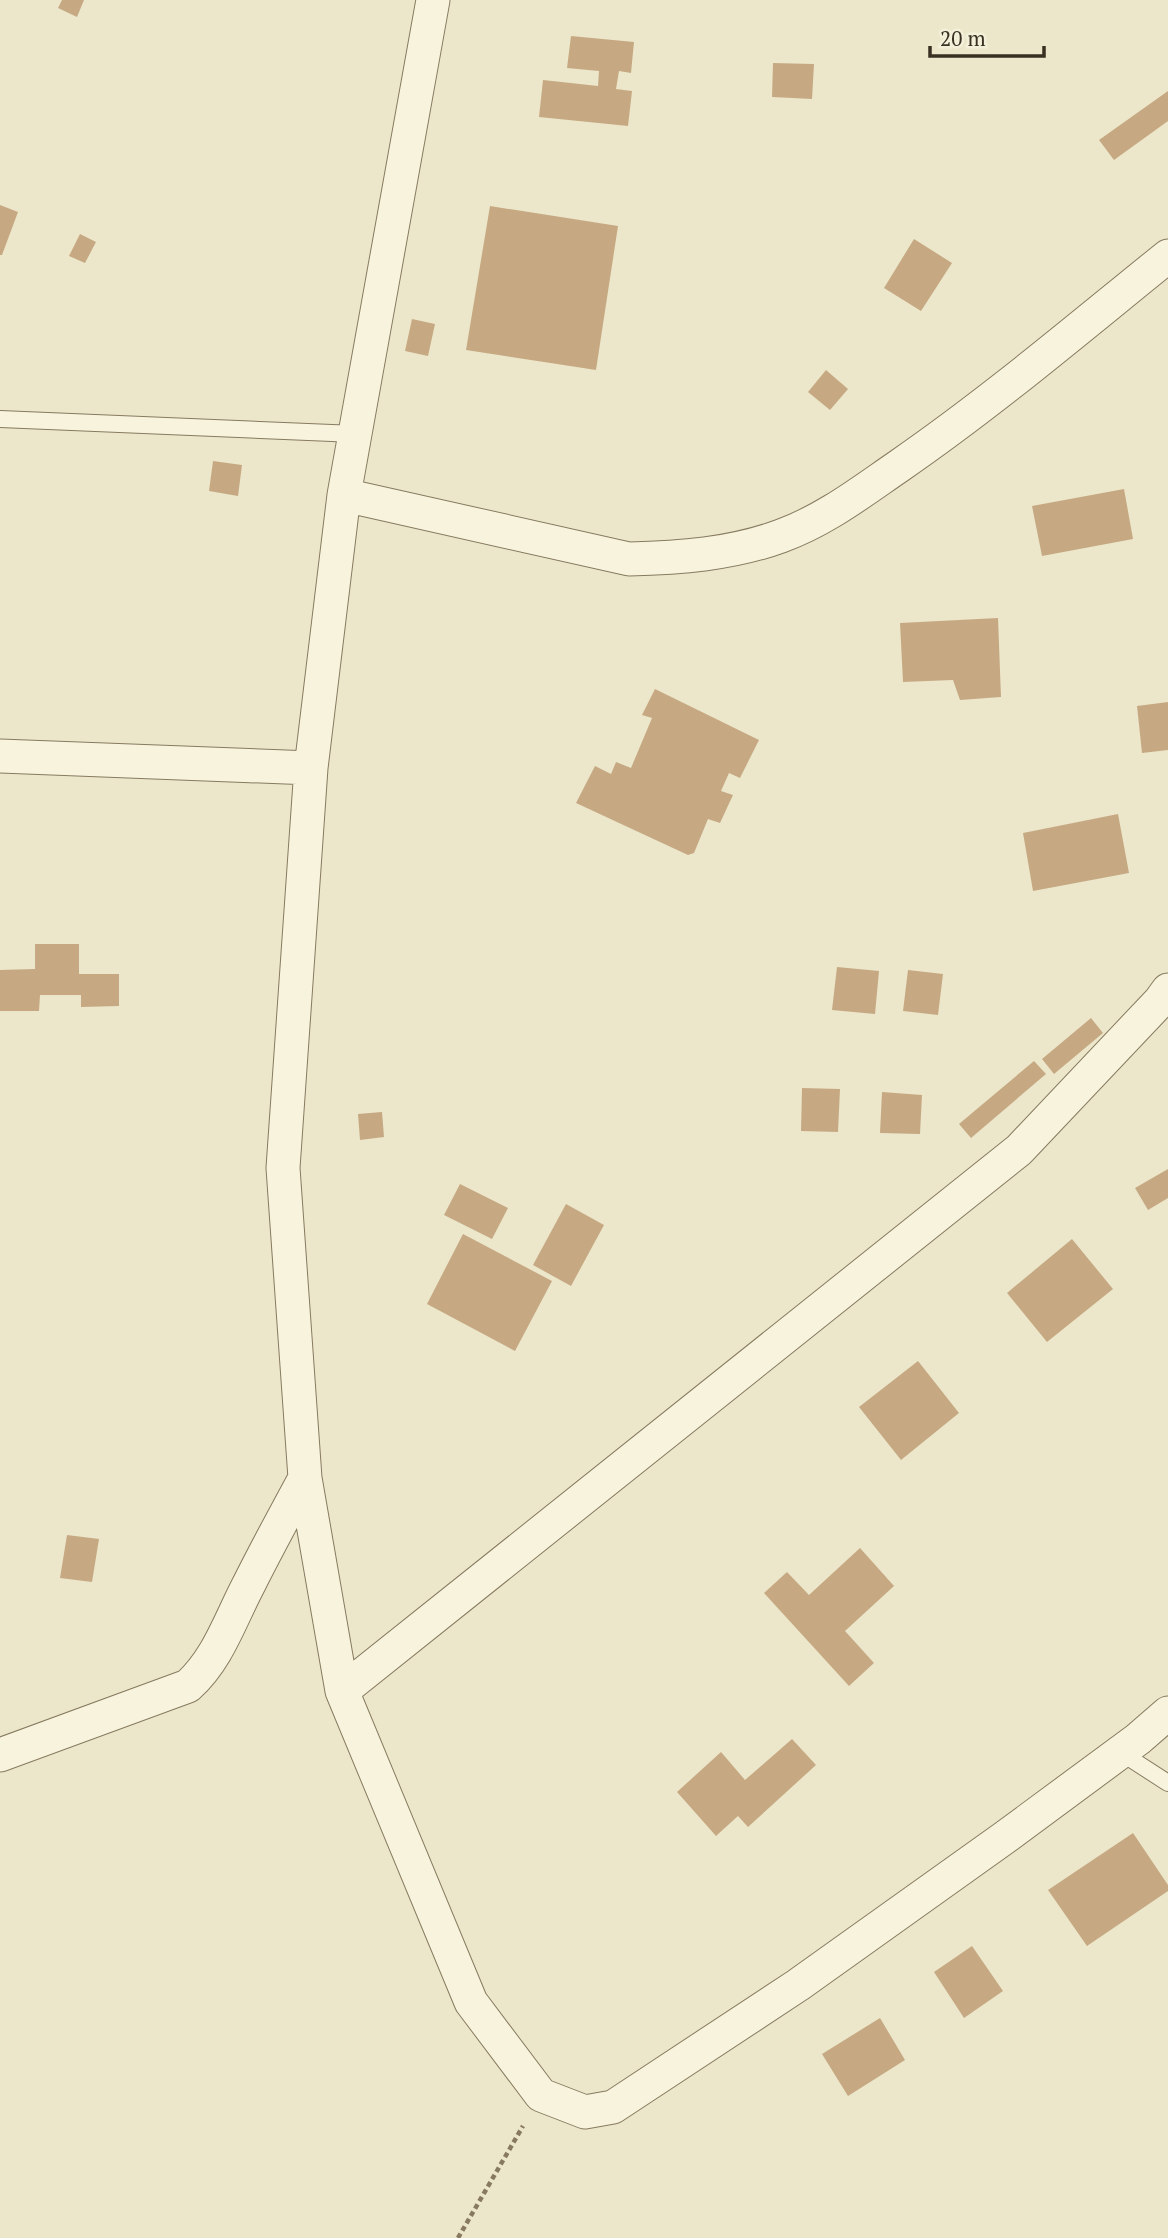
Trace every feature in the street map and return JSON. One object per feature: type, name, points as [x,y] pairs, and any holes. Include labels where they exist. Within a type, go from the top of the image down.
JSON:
[{"type":"street","points":[[433,0],[344,495],[311,768],[283,1168],[305,1478],[342,1691],[471,2002],[541,2095],[585,2112],[612,2107],[798,1985],[1120,1752],[1168,1713]]},
{"type":"street","points":[[344,495],[629,559],[674,558],[725,551],[780,536],[830,513],[953,429],[1168,256]]},
{"type":"street","points":[[0,756],[311,768]]},
{"type":"street","points":[[342,1691],[1019,1150],[1165,1001]]},
{"type":"street","points":[[0,1755],[187,1686],[203,1673],[305,1478]]},
{"type":"lane","points":[[0,419],[356,434]]},
{"type":"lane","points":[[1120,1752],[1168,1783]]},
{"type":"path","points":[[458,2238],[541,2095]]},
{"type":"building","points":[[62,0],[84,0],[77,17],[58,8]]},
{"type":"building","points":[[571,36],[634,42],[631,73],[619,71],[616,89],[632,91],[628,126],[539,117],[543,80],[598,86],[599,71],[567,68]]},
{"type":"building","points":[[773,63],[814,64],[812,99],[772,97]]},
{"type":"building","points":[[1168,91],[1168,121],[1114,160],[1099,140]]},
{"type":"building","points":[[0,205],[18,212],[2,255],[0,255]]},
{"type":"building","points":[[490,206],[618,226],[596,370],[466,350]]},
{"type":"building","points":[[80,234],[96,242],[85,263],[69,256]]},
{"type":"building","points":[[914,239],[952,263],[921,311],[884,288]]},
{"type":"building","points":[[412,319],[435,324],[428,356],[405,351]]},
{"type":"building","points":[[826,370],[848,389],[830,410],[808,392]]},
{"type":"building","points":[[213,461],[242,465],[238,496],[209,491]]},
{"type":"building","points":[[1124,489],[1133,539],[1042,556],[1032,506]]},
{"type":"building","points":[[998,618],[1001,697],[960,700],[953,680],[903,682],[900,623]]},
{"type":"building","points":[[655,689],[759,740],[740,778],[729,773],[721,791],[733,795],[720,823],[708,819],[694,853],[688,855],[576,803],[595,766],[611,774],[616,762],[631,768],[652,718],[642,715]]},
{"type":"building","points":[[1168,702],[1168,750],[1142,753],[1137,706]]},
{"type":"building","points":[[1118,814],[1129,873],[1033,891],[1023,833]]},
{"type":"building","points":[[35,944],[79,944],[79,974],[119,974],[119,1006],[81,1007],[81,995],[40,995],[39,1011],[0,1011],[0,970],[35,969]]},
{"type":"building","points":[[837,967],[879,971],[875,1014],[832,1010]]},
{"type":"building","points":[[908,970],[943,974],[938,1015],[903,1011]]},
{"type":"building","points":[[1091,1018],[1103,1033],[1054,1074],[1042,1059]]},
{"type":"building","points":[[1034,1061],[1046,1074],[971,1138],[959,1124]]},
{"type":"building","points":[[802,1088],[840,1089],[838,1132],[801,1131]]},
{"type":"building","points":[[882,1092],[922,1095],[920,1134],[880,1133]]},
{"type":"building","points":[[382,1112],[384,1137],[360,1140],[358,1114]]},
{"type":"building","points":[[1168,1169],[1168,1198],[1148,1210],[1135,1188]]},
{"type":"building","points":[[460,1184],[508,1208],[492,1239],[444,1215]]},
{"type":"building","points":[[566,1204],[604,1225],[571,1286],[533,1265]]},
{"type":"building","points":[[463,1234],[552,1281],[515,1351],[427,1304]]},
{"type":"building","points":[[1072,1239],[1113,1289],[1047,1342],[1007,1293]]},
{"type":"building","points":[[918,1361],[959,1413],[901,1460],[859,1407]]},
{"type":"building","points":[[67,1535],[99,1539],[92,1582],[60,1578]]},
{"type":"building","points":[[860,1548],[894,1586],[845,1631],[874,1663],[849,1686],[764,1593],[787,1572],[809,1595]]},
{"type":"building","points":[[792,1739],[816,1765],[748,1827],[738,1816],[716,1836],[677,1792],[721,1752],[745,1780]]},
{"type":"building","points":[[1133,1833],[1168,1885],[1168,1891],[1087,1946],[1048,1890]]},
{"type":"building","points":[[972,1946],[1003,1991],[964,2018],[934,1972]]},
{"type":"building","points":[[880,2018],[905,2060],[848,2096],[822,2054]]}]
